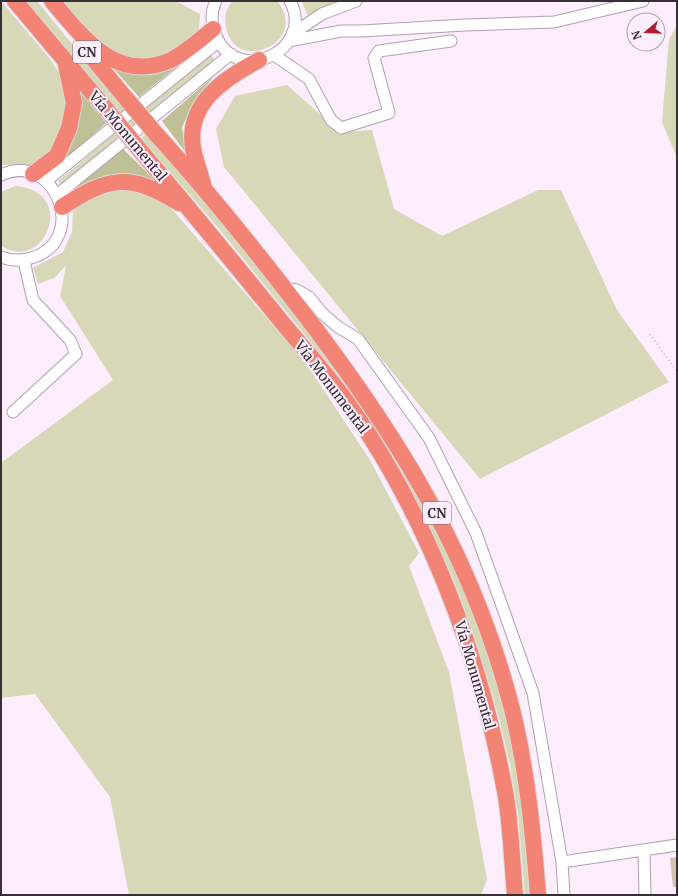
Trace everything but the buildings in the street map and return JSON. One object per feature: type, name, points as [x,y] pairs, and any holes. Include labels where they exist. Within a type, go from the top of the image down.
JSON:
[{"type":"highway","name":"Vía Monumental","points":[[15,1],[194,213],[348,404],[400,489],[427,542],[454,606],[472,657],[486,708],[506,798],[515,895]]},
{"type":"highway","name":"Vía Monumental","points":[[45,1],[156,134],[205,189],[284,288],[335,353],[408,462],[446,531],[473,590],[507,694],[523,758],[533,834],[538,895]]},
{"type":"highway","points":[[52,1],[97,50],[110,59],[140,67],[154,66],[172,59],[216,35]]},
{"type":"highway","points":[[205,189],[192,146],[193,131],[197,113],[218,86],[233,74],[259,60]]},
{"type":"highway","points":[[40,178],[57,156],[69,128],[74,103],[65,62]]},
{"type":"highway","points":[[60,201],[99,186],[120,181],[148,186],[172,198],[194,213]]},
{"type":"street","points":[[290,1],[295,20],[290,37]]},
{"type":"street","points":[[212,3],[212,18],[216,35],[231,54],[240,59],[259,60],[274,55],[290,37],[322,14],[356,1]]},
{"type":"street","points":[[290,37],[341,31],[554,22],[643,1]]},
{"type":"street","points":[[40,178],[216,35]]},
{"type":"street","points":[[274,55],[309,79],[331,120],[341,128],[389,113],[374,58],[380,51],[451,41]]},
{"type":"street","points":[[60,201],[231,54]]},
{"type":"street","points":[[1,175],[20,171],[40,178],[60,201],[62,222],[58,236],[50,248],[38,256],[24,260],[2,260]]},
{"type":"street","points":[[13,412],[76,354],[70,340],[34,300],[24,260]]},
{"type":"street","points":[[284,288],[297,290],[309,297],[322,313],[338,327],[358,339],[430,438],[476,533],[533,693],[562,862],[564,895]]},
{"type":"street","points":[[562,862],[677,845]]},
{"type":"street","points":[[644,850],[645,895]]},
{"type":"path","points":[[650,334],[677,372]]},
{"type":"green space","points":[[1,1],[50,59],[61,76],[69,99],[55,150],[36,165],[1,165]]},
{"type":"green space","points":[[24,1],[37,1],[126,110],[121,115]]},
{"type":"green space","points":[[61,1],[176,1],[200,14],[199,30],[185,45],[170,54],[150,59],[129,59],[108,52]]},
{"type":"green space","points":[[233,1],[277,1],[285,16],[285,29],[278,40],[268,48],[255,51],[243,49],[232,42],[225,20],[227,10]]},
{"type":"green space","points":[[302,1],[341,1],[307,15]]},
{"type":"green space","points":[[677,26],[677,158],[662,122],[669,39]]},
{"type":"green space","points":[[197,50],[139,97],[114,69],[137,75],[160,73]]},
{"type":"green space","points":[[210,54],[215,60],[61,186],[58,181]]},
{"type":"green space","points":[[214,76],[194,101],[182,127],[186,153],[162,121]]},
{"type":"green space","points":[[77,85],[106,123],[50,173]]},
{"type":"green space","points":[[287,85],[340,132],[372,130],[394,209],[442,236],[538,190],[561,190],[617,310],[669,382],[480,479],[224,167],[216,129],[235,96]]},
{"type":"green space","points":[[145,134],[223,221],[347,379],[438,528],[478,622],[505,709],[517,759],[532,895],[525,895],[518,814],[510,764],[498,714],[471,627],[453,578],[431,533],[341,384],[314,346],[216,225],[141,138]]},
{"type":"green space","points":[[123,149],[160,185],[133,174],[106,175],[66,195]]},
{"type":"green space","points":[[15,186],[34,191],[46,201],[50,214],[48,228],[42,240],[31,249],[17,252],[1,246],[1,192]]},
{"type":"green space","points":[[123,188],[150,192],[169,206],[305,362],[370,460],[419,553],[409,566],[449,672],[487,879],[481,895],[129,895],[110,797],[35,694],[1,698],[1,463],[113,380],[60,296],[66,266],[54,278],[38,284],[33,268],[63,252],[72,232],[73,209],[88,196]]}]
